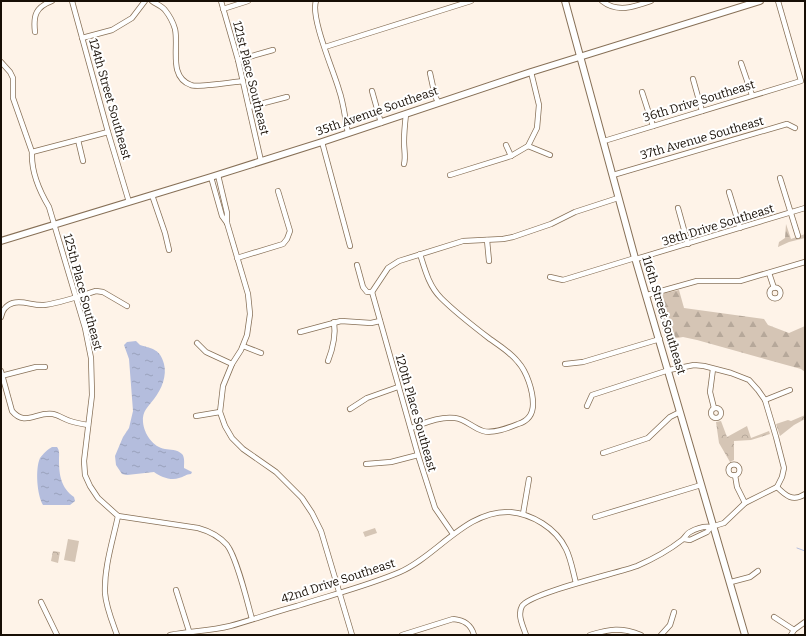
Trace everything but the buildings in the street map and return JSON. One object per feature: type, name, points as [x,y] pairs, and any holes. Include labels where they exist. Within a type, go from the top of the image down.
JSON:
[{"type":"street","points":[[35,32],[34,21],[38,9],[52,1]]},
{"type":"street","name":"124th Street Southeast","points":[[72,1],[129,202]]},
{"type":"street","points":[[82,38],[112,30],[132,18],[146,1]]},
{"type":"street","points":[[152,1],[164,8],[171,19],[175,30],[176,67],[178,74],[183,80],[192,86],[243,81]]},
{"type":"street","name":"121st Place Southeast","points":[[221,1],[238,60],[261,161]]},
{"type":"street","points":[[223,9],[248,1]]},
{"type":"street","points":[[316,1],[315,13],[340,92],[348,133]]},
{"type":"street","points":[[325,47],[471,1]]},
{"type":"street","name":"116th Street Southeast","points":[[564,1],[604,141],[618,198],[669,370],[712,527],[731,582],[746,635]]},
{"type":"street","points":[[602,1],[612,7],[623,9],[650,1]]},
{"type":"street","name":"35th Avenue Southeast","points":[[1,240],[218,175],[531,72],[760,1]]},
{"type":"street","name":"36th Drive Southeast","points":[[604,141],[801,81],[778,1]]},
{"type":"street","points":[[238,60],[273,50]]},
{"type":"street","name":"125th Place Southeast","points":[[1,62],[13,78],[13,98],[32,152],[31,160],[42,195],[49,207],[85,328],[91,358],[92,395],[84,461],[86,475],[90,486],[98,498],[118,516]]},
{"type":"street","points":[[741,63],[752,95]]},
{"type":"street","points":[[430,72],[435,96],[438,102]]},
{"type":"street","points":[[450,175],[511,156],[528,146],[537,128],[539,105],[531,72]]},
{"type":"street","points":[[693,79],[702,111]]},
{"type":"street","points":[[372,91],[381,122]]},
{"type":"street","points":[[642,92],[653,126]]},
{"type":"street","points":[[249,107],[287,97]]},
{"type":"street","points":[[404,164],[406,158],[404,135],[406,114]]},
{"type":"street","name":"37th Avenue Southeast","points":[[613,175],[787,124],[796,128]]},
{"type":"street","points":[[32,152],[108,132]]},
{"type":"street","points":[[78,140],[83,161]]},
{"type":"street","points":[[322,142],[350,246]]},
{"type":"street","points":[[506,144],[511,156]]},
{"type":"street","points":[[528,146],[550,155]]},
{"type":"street","points":[[218,175],[227,213],[227,223],[248,294],[250,314],[247,335],[232,364],[223,386],[220,412],[225,426],[232,438],[243,450],[276,472],[302,498],[321,532],[352,635]]},
{"type":"street","points":[[211,177],[222,216],[227,223]]},
{"type":"street","points":[[780,178],[798,236]]},
{"type":"street","points":[[237,258],[283,244],[287,239],[290,231],[278,191]]},
{"type":"street","points":[[729,192],[740,228]]},
{"type":"street","points":[[152,195],[166,233],[170,250]]},
{"type":"street","points":[[356,265],[363,287],[367,292],[372,292],[388,268],[399,261],[463,240],[503,239],[533,230],[575,212],[618,198]]},
{"type":"street","points":[[678,208],[688,244]]},
{"type":"street","name":"38th Drive Southeast","points":[[550,277],[563,280],[791,214],[805,208]]},
{"type":"street","points":[[487,240],[489,261]]},
{"type":"street","points":[[411,428],[446,418],[457,418],[483,431],[493,432],[519,424],[529,419],[533,410],[533,399],[527,377],[519,363],[507,350],[469,322],[441,298],[433,288],[425,272],[420,254]]},
{"type":"street","points":[[647,295],[697,281],[740,281],[805,262]]},
{"type":"street","points":[[769,273],[774,288]]},
{"type":"street","points":[[1,317],[5,308],[12,304],[20,302],[42,306],[96,291],[103,292],[127,306]]},
{"type":"street","name":"120th Place Southeast","points":[[372,292],[398,387],[435,508],[453,534]]},
{"type":"street","points":[[300,332],[334,322],[349,321],[371,323],[380,321]]},
{"type":"street","points":[[328,360],[334,345],[334,322]]},
{"type":"street","points":[[565,364],[583,362],[660,339]]},
{"type":"street","points":[[197,343],[206,352],[232,364]]},
{"type":"street","points":[[242,346],[261,353]]},
{"type":"street","points":[[526,635],[519,613],[522,605],[530,599],[576,583],[636,566],[656,557],[684,539],[690,540],[707,532],[712,527],[724,523],[745,503],[777,487],[782,477],[784,468],[765,400],[749,380],[730,373],[694,364],[669,370],[592,395],[587,406]]},
{"type":"street","points":[[45,366],[1,374],[12,411],[16,415],[26,419],[44,414],[52,414],[72,422],[88,425]]},
{"type":"street","points":[[713,369],[710,392],[714,408]]},
{"type":"street","points":[[350,409],[367,398],[398,387]]},
{"type":"street","points":[[765,400],[790,390]]},
{"type":"street","points":[[196,416],[220,412]]},
{"type":"street","points":[[603,452],[648,438],[670,417],[680,412]]},
{"type":"street","points":[[366,464],[391,462],[418,455]]},
{"type":"street","points":[[735,475],[739,491],[745,503]]},
{"type":"street","points":[[529,479],[523,514],[544,524],[555,533],[566,548],[576,583]]},
{"type":"street","points":[[595,517],[701,485]]},
{"type":"street","points":[[777,487],[786,496],[794,498],[805,494]]},
{"type":"street","name":"42nd Drive Southeast","points":[[170,635],[189,631],[226,627],[340,593],[402,572],[470,523],[492,514],[508,512],[523,514]]},
{"type":"street","points":[[117,635],[108,608],[105,593],[107,568],[118,516],[198,528],[208,531],[218,537],[228,546],[234,560],[252,619]]},
{"type":"street","points":[[731,582],[750,577],[758,570]]},
{"type":"street","points":[[176,590],[189,631]]},
{"type":"street","points":[[41,602],[57,635]]},
{"type":"street","points":[[661,635],[670,625],[674,612]]},
{"type":"street","points":[[774,617],[794,630]]},
{"type":"street","points":[[402,635],[416,633],[453,619],[468,623],[474,635]]},
{"type":"street","points":[[791,635],[794,630],[805,622]]},
{"type":"street","points":[[590,635],[606,630],[618,629],[630,630],[641,635]]},
{"type":"green space","points":[[786,224],[791,239],[805,234],[805,238],[789,242],[778,247],[779,242],[785,238]]},
{"type":"green space","points":[[679,290],[684,308],[764,319],[768,325],[789,333],[805,326],[805,372],[801,369],[697,340],[683,337],[666,340],[655,304],[661,294]]},
{"type":"green space","points":[[805,415],[805,419],[794,425],[780,436],[776,424],[788,420],[791,421]]},
{"type":"green space","points":[[721,421],[727,437],[747,426],[751,438],[769,431],[770,434],[751,440],[734,441],[734,460],[730,462],[719,443],[716,422]]},
{"type":"green space","points":[[375,528],[377,533],[365,537],[363,532]]},
{"type":"green space","points":[[68,539],[79,541],[75,562],[64,560]]},
{"type":"green space","points":[[53,551],[60,552],[58,563],[51,561]]},
{"type":"water","points":[[136,341],[140,345],[158,352],[165,368],[164,377],[157,395],[143,415],[145,431],[153,443],[157,446],[165,449],[176,450],[183,455],[184,468],[192,472],[191,474],[181,478],[169,479],[154,472],[127,475],[122,474],[116,465],[115,456],[123,437],[129,428],[133,411],[129,359],[124,345],[127,342]]},
{"type":"water","points":[[52,447],[57,447],[59,450],[62,481],[66,490],[74,497],[75,501],[70,505],[43,505],[39,495],[37,482],[38,463],[41,456]]},
{"type":"waterway","points":[[797,548],[805,551]]}]
